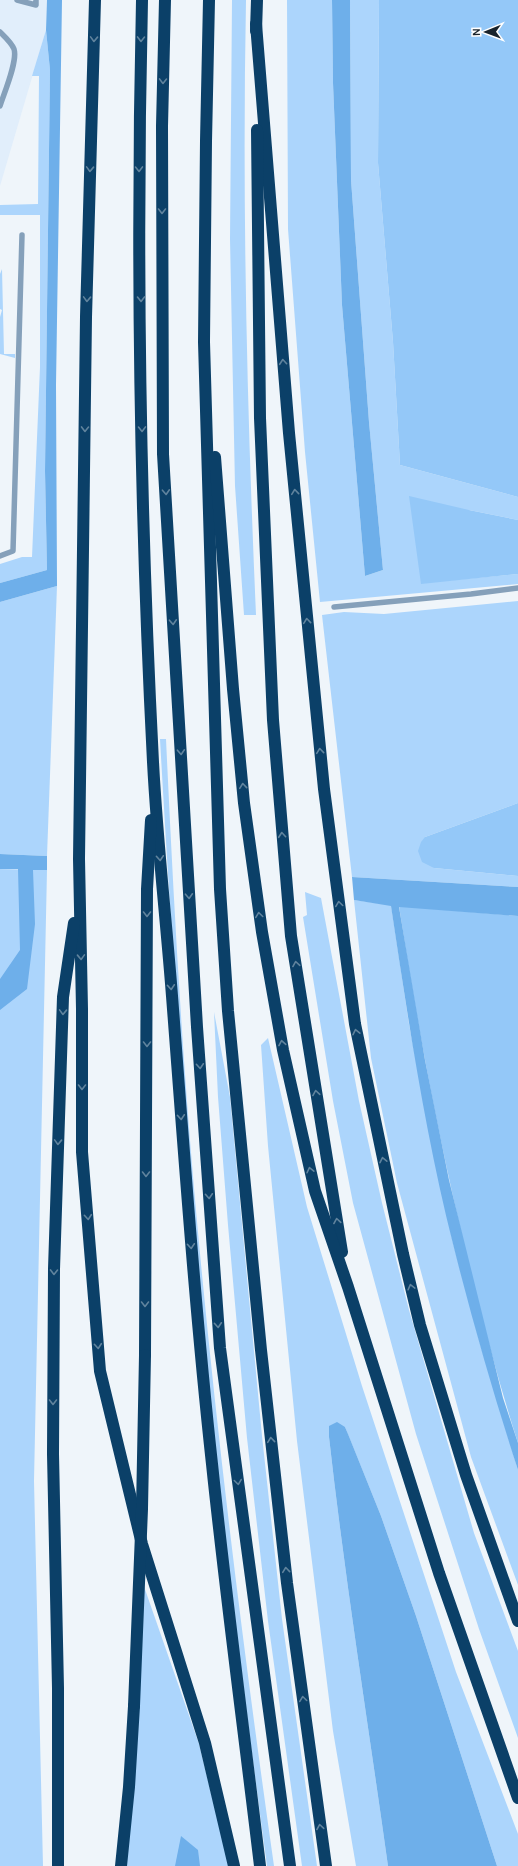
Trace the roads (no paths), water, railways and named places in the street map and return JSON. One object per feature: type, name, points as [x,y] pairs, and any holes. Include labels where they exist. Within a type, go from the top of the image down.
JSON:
[{"type":"highway","points":[[95,0],[86,333],[79,859],[82,1009],[82,1152],[100,1371],[142,1544],[205,1742],[234,1866]]},
{"type":"highway","points":[[142,0],[139,121],[142,497],[153,763],[162,897],[169,961],[193,1270],[209,1440],[260,1866]]},
{"type":"highway","points":[[165,0],[162,126],[163,454],[197,1027],[220,1348],[290,1866]]},
{"type":"highway","points":[[209,0],[204,342],[218,847],[228,1011],[261,1350],[286,1575],[326,1866]]},
{"type":"highway","points":[[257,0],[260,418],[273,720],[291,936],[348,1287]]},
{"type":"highway","points":[[256,24],[289,433],[322,774],[355,1024],[403,1254],[420,1324],[466,1475],[518,1621]]},
{"type":"highway","points":[[204,342],[244,803],[262,932],[283,1050],[315,1191],[348,1287],[439,1573],[518,1798]]},
{"type":"highway","points":[[121,1866],[129,1787],[134,1706],[142,1509],[145,1355],[148,889],[153,763]]},
{"type":"highway","points":[[58,1866],[58,1680],[53,1454],[54,1269],[64,997],[79,890]]},
{"type":"lane","points":[[17,0],[36,5],[36,0]]},
{"type":"lane","points":[[0,32],[8,39],[14,49],[14,59],[0,106]]},
{"type":"lane","points":[[0,556],[13,551],[22,235]]},
{"type":"lane","points":[[334,607],[518,588]]}]
